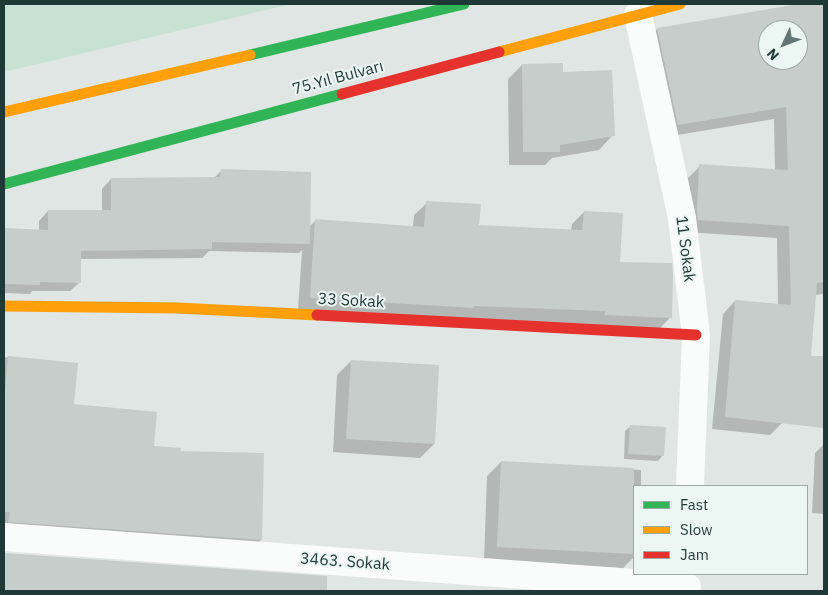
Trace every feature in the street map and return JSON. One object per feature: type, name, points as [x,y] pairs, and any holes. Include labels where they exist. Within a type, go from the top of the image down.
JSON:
[{"type":"main road","points":[[4,112],[464,4]]},
{"type":"main road","name":"75.Yıl Bulvarı","points":[[4,184],[680,4]]},
{"type":"main road","name":"33 Sokak","points":[[4,306],[178,308],[696,336]]},
{"type":"street","name":"11 Sokak","points":[[638,15],[682,218],[696,336],[690,485]]},
{"type":"street","name":"3463. Sokak","points":[[4,537],[687,584]]},
{"type":"green space","points":[[4,4],[291,4],[4,72]]},
{"type":"building","points":[[799,4],[824,4],[824,282],[817,283],[811,356],[824,356],[824,428],[725,417],[735,300],[791,305],[789,226],[698,220],[699,164],[788,170],[786,107],[678,125],[657,28]]},
{"type":"building","points":[[563,63],[563,72],[612,70],[615,136],[560,145],[560,152],[523,152],[522,64]]},
{"type":"building","points":[[221,169],[311,172],[310,244],[212,242],[212,249],[81,251],[81,283],[40,282],[40,285],[4,284],[4,228],[48,230],[48,210],[111,210],[111,178],[220,177]]},
{"type":"building","points":[[426,201],[481,204],[479,225],[582,230],[584,211],[623,213],[620,262],[672,263],[672,318],[605,315],[605,311],[474,306],[474,308],[310,298],[315,219],[424,227]]},
{"type":"building","points":[[8,356],[78,363],[74,404],[157,412],[154,446],[181,448],[181,451],[264,453],[262,540],[8,522],[10,512],[4,512],[4,401]]},
{"type":"building","points":[[351,360],[439,365],[435,444],[346,439]]},
{"type":"building","points":[[630,425],[666,427],[664,456],[628,454]]},
{"type":"building","points":[[501,461],[634,468],[633,554],[497,547]]},
{"type":"building","points":[[4,553],[327,576],[327,591],[4,591]]},
{"type":"traffic: fast","points":[[250,55],[464,4]]},
{"type":"traffic: fast","points":[[4,184],[342,94]]},
{"type":"traffic: slow","points":[[499,52],[680,4]]},
{"type":"traffic: slow","points":[[4,112],[250,55]]},
{"type":"traffic: slow","points":[[4,306],[178,308],[317,315]]},
{"type":"traffic: jam","points":[[342,94],[499,52]]},
{"type":"traffic: jam","points":[[317,315],[696,335]]}]
